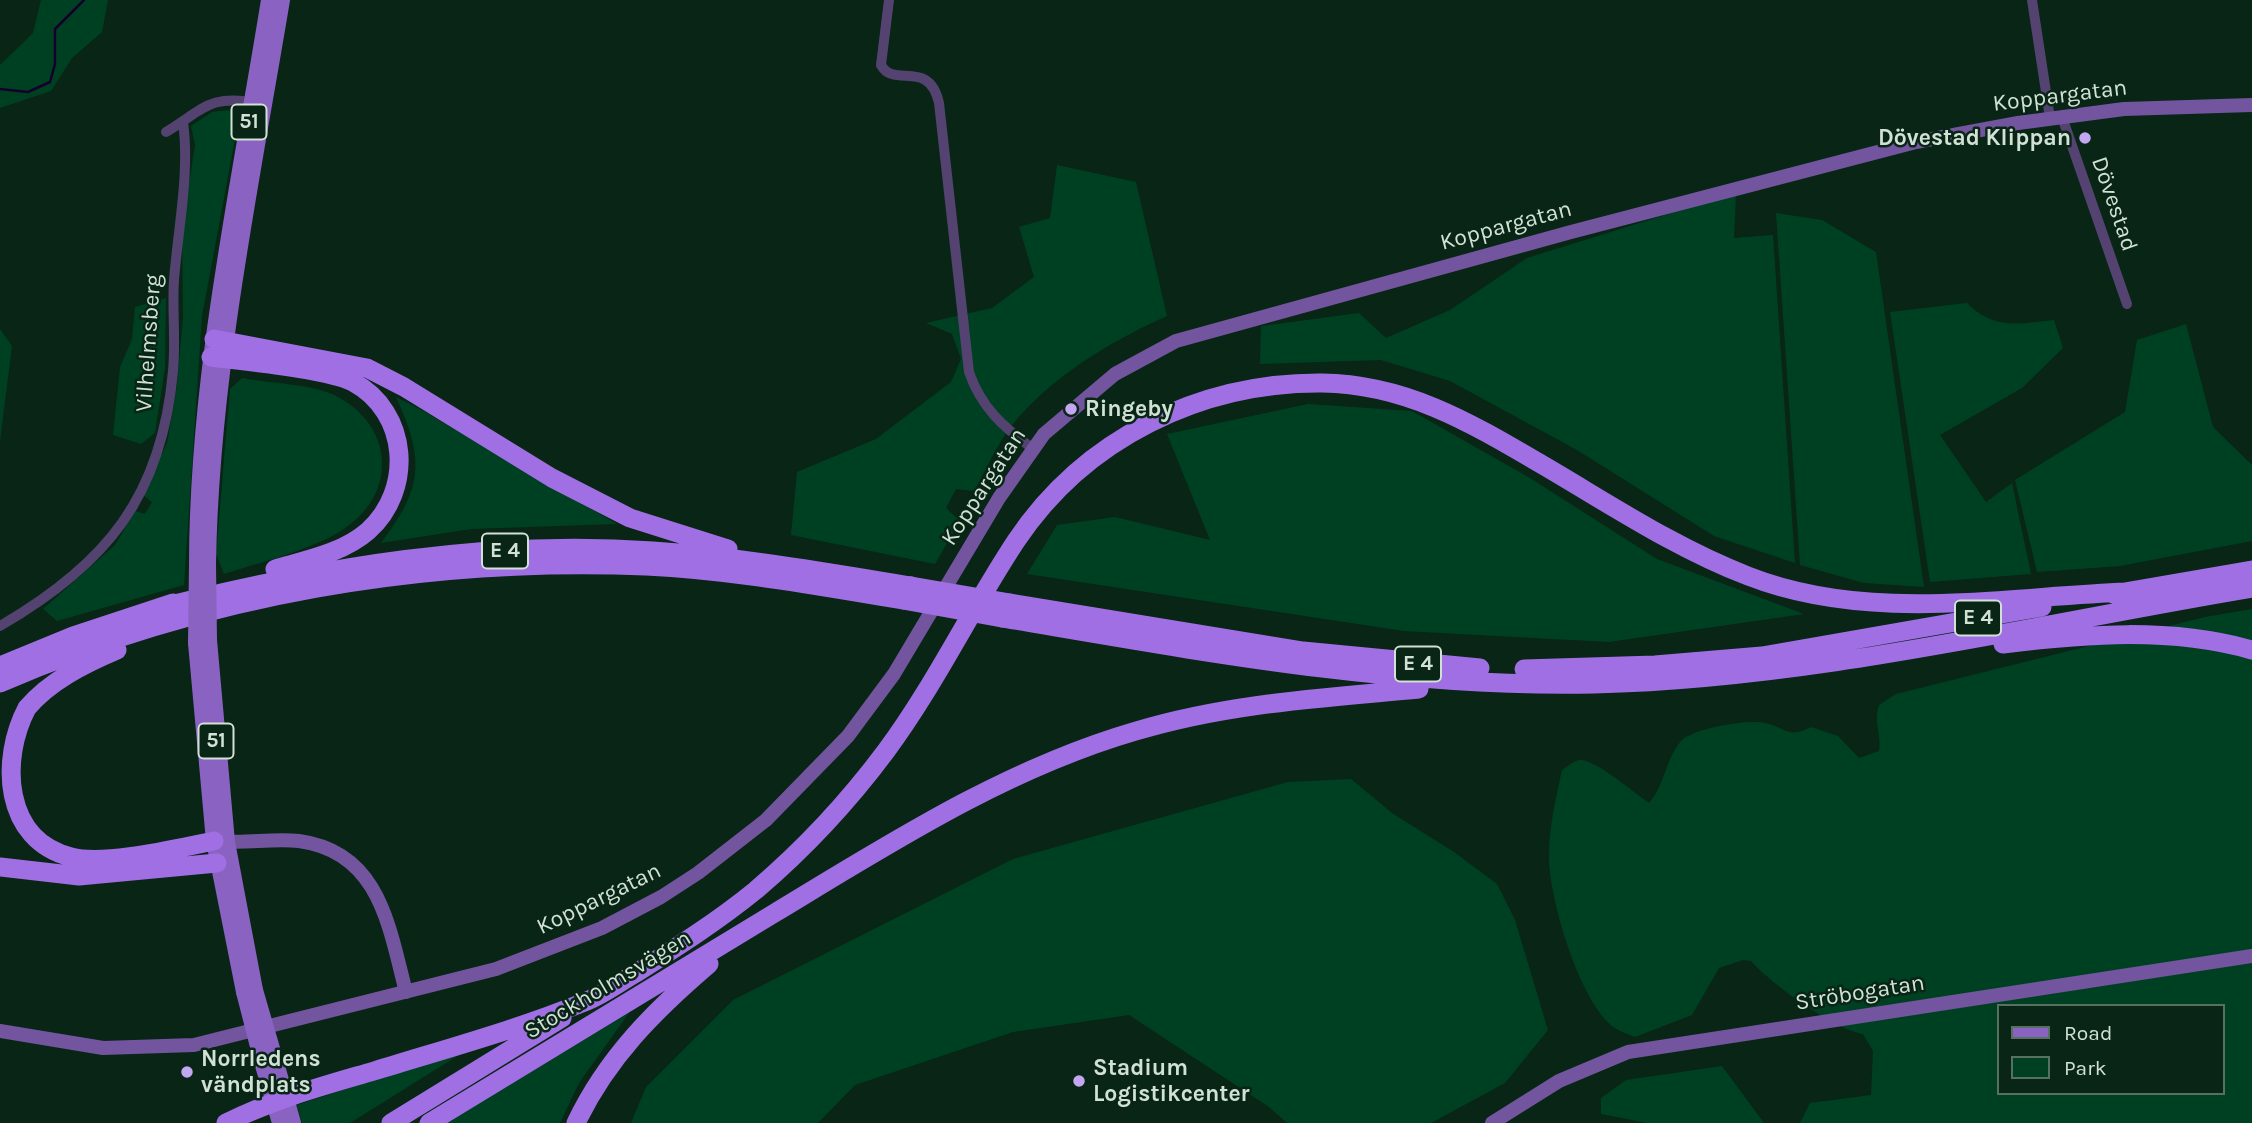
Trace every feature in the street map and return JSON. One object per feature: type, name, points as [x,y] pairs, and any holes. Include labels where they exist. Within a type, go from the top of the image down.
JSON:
[{"type":"highway","points":[[219,349],[367,368],[404,387],[552,478],[630,517],[790,566]]},
{"type":"highway","points":[[163,607],[218,585],[343,546],[366,532],[382,516],[395,492],[401,466],[398,439],[390,420],[375,400],[352,382],[219,349]]},
{"type":"highway","points":[[226,1123],[280,1098],[593,999],[695,936],[754,891],[795,855],[848,799],[887,750],[1019,537],[1051,497],[1085,464],[1121,439],[1161,416],[1203,399],[1286,384],[1331,383],[1372,388],[1420,401],[1463,418],[1692,550],[1751,578],[1802,592],[1862,602],[1914,605],[2126,592]]},
{"type":"highway","name":"E 4","points":[[0,666],[74,636],[163,607],[268,580],[372,562],[544,549],[650,551],[790,566],[907,593],[1296,666],[1391,677],[1493,682],[1591,684],[1664,681],[1830,661],[2252,588]]},
{"type":"highway","name":"E 4","points":[[0,683],[80,650],[156,625],[257,600],[374,578],[544,564],[709,571],[907,593]]},
{"type":"highway","name":"E 4","points":[[1006,610],[1392,662],[1490,669],[1584,669],[1762,656],[2252,570]]},
{"type":"highway","points":[[222,850],[82,859],[56,852],[32,837],[14,815],[6,792],[4,759],[9,738],[25,710],[68,674],[121,648],[257,600]]},
{"type":"highway","points":[[1934,644],[1989,645],[2100,634],[2145,634],[2200,639],[2252,650]]},
{"type":"highway","name":"Stockholmsvägen","points":[[429,1123],[813,890],[983,792],[1030,769],[1135,731],[1246,706],[1493,682]]},
{"type":"highway","points":[[0,867],[79,876],[222,850]]},
{"type":"highway","points":[[576,1123],[599,1079],[648,1018],[752,927]]},
{"type":"highway","name":"Stockholmsvägen","points":[[391,1123],[593,999]]},
{"type":"main road","name":"51","points":[[259,104],[269,0]]},
{"type":"main road","name":"51","points":[[282,0],[259,104],[201,451],[202,642],[222,850],[249,991],[280,1098],[293,1123]]},
{"type":"main road","name":"51","points":[[280,1098],[280,1123]]},
{"type":"street","points":[[889,0],[881,65],[884,71],[925,78],[937,93],[969,372],[982,402],[998,421],[1032,448]]},
{"type":"street","name":"Dövestad","points":[[2032,0],[2056,117],[2127,304]]},
{"type":"street","points":[[166,132],[213,101],[259,104]]},
{"type":"street","name":"Koppargatan","points":[[0,1031],[103,1048],[179,1047],[496,969],[602,928],[689,879],[756,829],[808,780],[866,715],[1032,448],[1082,398],[1115,374],[1175,341],[1207,330],[1875,152],[1982,129],[2056,117],[2124,109],[2252,105]]},
{"type":"street","name":"Vilhelmsberg","points":[[0,626],[53,594],[86,567],[138,501],[154,461],[167,418],[173,368],[174,285],[187,151],[183,122]]},
{"type":"street","points":[[222,850],[264,842],[296,841],[318,844],[352,863],[364,875],[384,910],[406,992]]},
{"type":"street","name":"Ströbogatan","points":[[1492,1123],[1559,1081],[1628,1052],[2252,956]]},
{"type":"green space","points":[[41,0],[108,0],[102,32],[72,58],[51,91],[0,108],[0,65],[33,33]]},
{"type":"green space","points":[[229,110],[238,123],[202,316],[184,585],[57,621],[43,609],[115,545],[135,511],[145,514],[152,502],[143,495],[167,443],[176,392],[183,319],[182,229],[195,145],[191,126],[212,112]]},
{"type":"green space","points":[[1057,165],[1136,182],[1167,316],[1084,362],[1028,407],[1001,440],[974,491],[956,489],[946,508],[960,521],[935,564],[791,535],[797,472],[876,439],[951,382],[961,359],[952,334],[926,323],[992,308],[1034,277],[1019,227],[1050,218]]},
{"type":"green space","points":[[1736,193],[1734,238],[1773,235],[1795,563],[1714,536],[1577,450],[1450,381],[1381,360],[1260,364],[1261,326],[1359,313],[1386,338],[1450,310],[1527,258]]},
{"type":"green space","points":[[1776,213],[1822,220],[1876,252],[1924,587],[1864,583],[1800,565]]},
{"type":"green space","points":[[166,298],[165,368],[155,433],[141,444],[113,435],[120,367],[132,339],[135,307]]},
{"type":"green space","points":[[1967,303],[1987,318],[2007,323],[2054,320],[2063,348],[2022,388],[1940,435],[1986,502],[2012,483],[2031,574],[1930,582],[1890,312]]},
{"type":"green space","points":[[2186,324],[2213,427],[2252,465],[2252,541],[2120,566],[2037,572],[2015,480],[2125,412],[2137,340]]},
{"type":"green space","points":[[0,329],[12,346],[0,441]]},
{"type":"green space","points":[[242,378],[300,386],[332,394],[353,407],[368,423],[378,441],[382,460],[380,480],[373,499],[359,517],[339,532],[299,550],[224,574],[216,554],[230,389]]},
{"type":"green space","points":[[396,397],[617,524],[471,529],[381,543],[405,506],[415,473],[412,439]]},
{"type":"green space","points":[[1308,404],[1412,411],[1530,478],[1657,559],[1804,614],[1609,642],[1404,631],[1027,574],[1057,525],[1115,517],[1210,540],[1167,434]]},
{"type":"green space","points":[[2252,609],[2252,1123],[1800,1123],[1810,1103],[1871,1095],[1873,1051],[1863,1034],[1820,1015],[1760,971],[1751,961],[1743,960],[1719,968],[1692,1015],[1635,1037],[1615,1028],[1602,1016],[1578,974],[1568,948],[1550,873],[1549,844],[1562,770],[1577,761],[1589,762],[1649,803],[1676,748],[1687,736],[1747,722],[1765,723],[1792,732],[1811,727],[1838,736],[1859,758],[1879,751],[1879,705],[1896,694],[2205,617]]},
{"type":"green space","points":[[1351,779],[1392,813],[1454,852],[1497,884],[1515,920],[1548,1030],[1505,1083],[1431,1123],[1287,1123],[1269,1107],[1129,1015],[1013,1032],[855,1085],[818,1123],[631,1123],[646,1087],[733,1000],[1013,859],[1288,782]]},
{"type":"green space","points":[[629,1013],[579,1083],[560,1123],[446,1123]]},
{"type":"green space","points":[[467,1050],[350,1123],[302,1123],[297,1105]]},
{"type":"green space","points":[[1722,1066],[1764,1123],[1647,1123],[1601,1114],[1601,1098],[1626,1080]]},
{"type":"waterway","points":[[0,89],[28,92],[50,82],[55,64],[55,29],[84,0]]},
{"type":"place","name":"Dövestad Klippan","points":[[2085,138]]},
{"type":"place","name":"Ringeby","points":[[1071,409]]},
{"type":"place","name":"Norrledens vändplats","points":[[187,1072]]},
{"type":"place","name":"Stadium Logistikcenter","points":[[1079,1081]]}]
